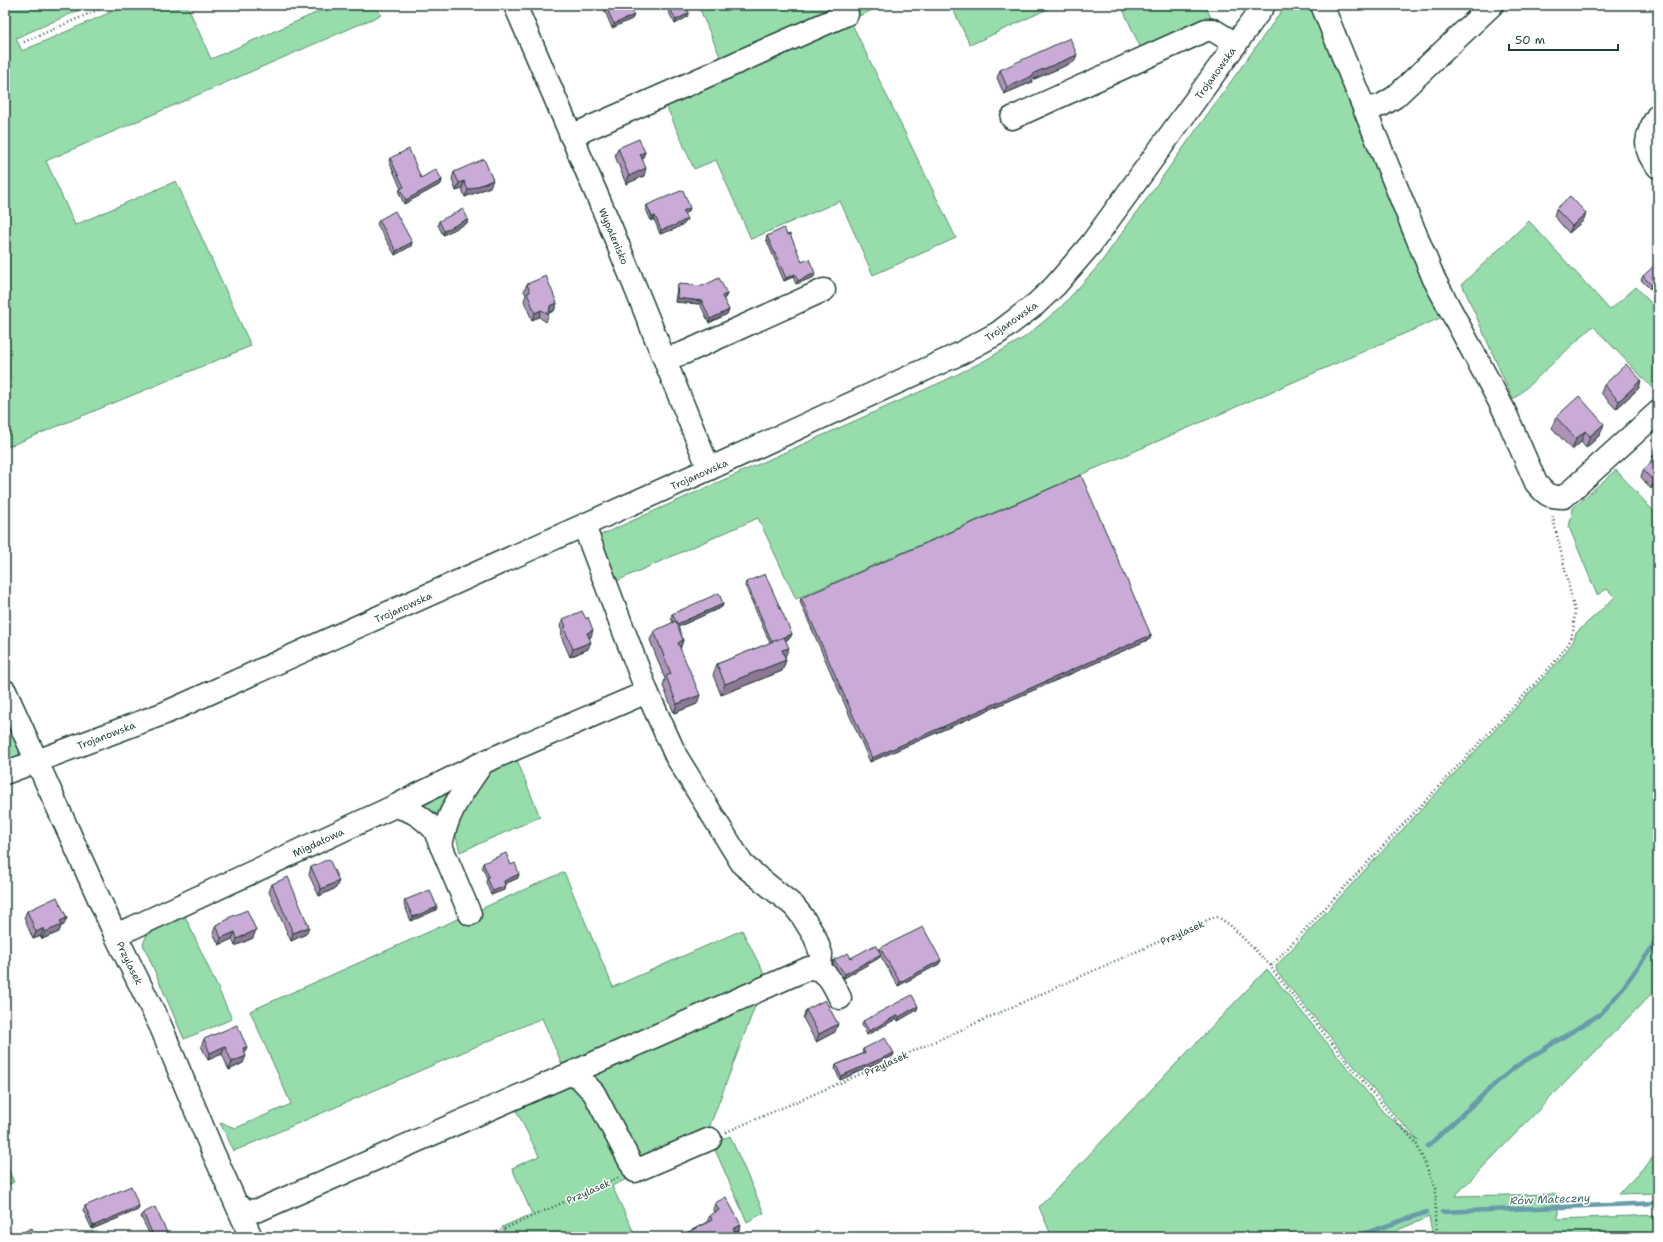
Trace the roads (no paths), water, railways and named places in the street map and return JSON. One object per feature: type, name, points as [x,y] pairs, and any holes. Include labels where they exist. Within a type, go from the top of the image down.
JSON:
[{"type":"street","name":"Wypalenisko","points":[[515,5],[612,230],[709,469]]},
{"type":"street","name":"Trojanowska","points":[[5,773],[165,713],[709,469],[960,354],[998,333],[1036,304],[1055,286],[1091,244],[1264,5]]},
{"type":"street","points":[[1322,5],[1434,279],[1504,410],[1536,483],[1543,492],[1551,497],[1564,497],[1658,412]]},
{"type":"street","points":[[1365,110],[1382,106],[1395,97],[1492,5]]},
{"type":"street","points":[[571,136],[847,14]]},
{"type":"street","points":[[1012,118],[1206,30],[1213,30],[1236,44]]},
{"type":"street","points":[[1658,115],[1651,127],[1647,151],[1658,167]]},
{"type":"street","points":[[665,359],[684,353],[824,290]]},
{"type":"street","points":[[584,526],[647,692],[676,756],[743,865],[794,906],[802,916],[815,937],[819,948],[821,954],[820,969]]},
{"type":"street","name":"Migdałowa","points":[[115,934],[132,928],[395,806],[484,762],[647,692]]},
{"type":"street","name":"Przylasek","points":[[7,703],[38,761],[115,934],[161,1027],[213,1152],[251,1237]]},
{"type":"street","points":[[441,846],[446,823],[457,799],[484,762]]},
{"type":"street","points":[[395,806],[412,811],[424,819],[434,829],[470,914]]},
{"type":"street","points":[[237,1206],[248,1211],[259,1210],[809,968],[820,969],[831,980],[840,998]]},
{"type":"street","points":[[574,1072],[594,1093],[635,1171],[710,1139]]},
{"type":"waterway","points":[[1428,1146],[1497,1082],[1518,1065],[1602,1013],[1619,993],[1651,949],[1658,934]]},
{"type":"waterway","name":"Rów Mateczny","points":[[1442,1212],[1658,1203]]},
{"type":"waterway","name":"Rów Mateczny","points":[[1354,1237],[1427,1212]]}]
